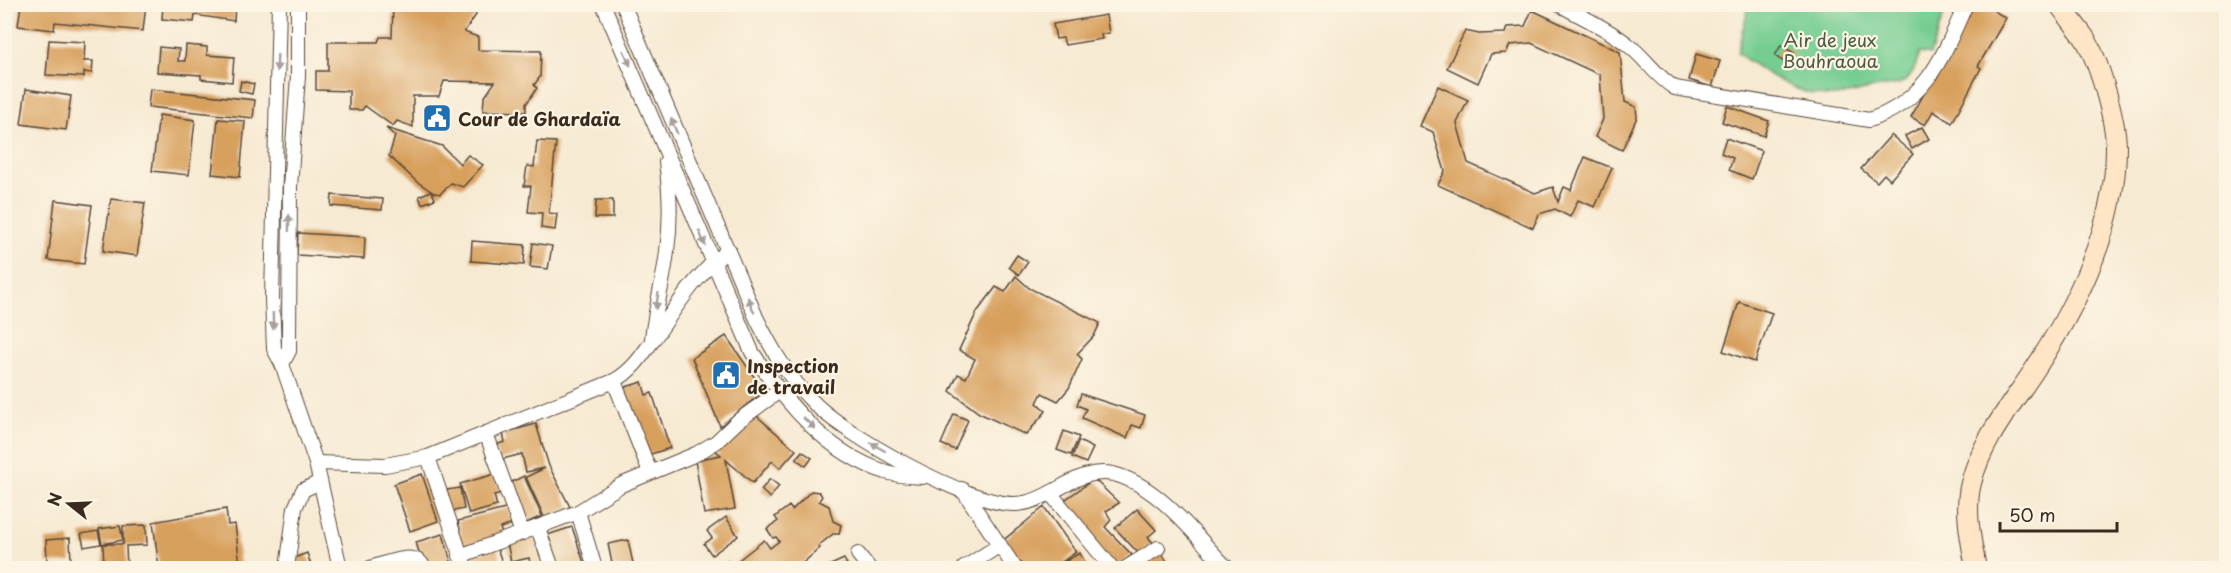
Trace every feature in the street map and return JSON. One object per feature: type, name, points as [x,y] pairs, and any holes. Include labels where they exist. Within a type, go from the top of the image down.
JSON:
[{"type":"main road","points":[[1976,568],[1968,512],[1970,486],[1978,460],[1997,424],[2035,369],[2062,324],[2097,243],[2112,190],[2116,144],[2108,97],[2085,39],[2059,4]]},
{"type":"street","points":[[279,4],[272,298],[274,349],[282,364],[316,463],[340,568]]},
{"type":"street","points":[[282,364],[289,351],[290,187],[298,4]]},
{"type":"street","points":[[603,4],[752,352],[778,392],[836,448],[867,466],[889,473],[928,477]]},
{"type":"street","points":[[623,4],[756,317],[773,352],[789,376],[816,405],[843,426],[928,477],[1014,504],[1032,501],[1070,481],[1096,472],[1114,475],[1135,483],[1160,501],[1227,568]]},
{"type":"street","points":[[1558,4],[1627,43],[1648,62],[1665,83],[1675,88],[1869,120],[1890,113],[1926,82],[1940,61],[1966,4]]},
{"type":"street","points":[[278,39],[297,40]]},
{"type":"street","points":[[652,341],[656,304],[668,250],[669,182],[662,139]]},
{"type":"street","points":[[274,190],[290,187]]},
{"type":"street","points":[[273,247],[289,245]]},
{"type":"street","points":[[316,463],[385,465],[428,457],[614,381],[636,364],[712,262],[729,250]]},
{"type":"street","points":[[272,298],[290,298]]},
{"type":"street","points":[[614,381],[650,472]]},
{"type":"street","points":[[428,457],[462,562],[522,533],[578,512],[621,484],[696,454],[716,442],[738,421],[778,392]]},
{"type":"street","points":[[486,433],[522,533]]},
{"type":"street","points":[[287,568],[295,508],[303,490],[320,482]]},
{"type":"street","points":[[962,489],[1015,568]]},
{"type":"street","points":[[1050,493],[1112,568]]},
{"type":"street","points":[[578,512],[595,568]]},
{"type":"street","points":[[538,528],[552,568]]},
{"type":"street","points":[[964,568],[1000,545]]},
{"type":"street","points":[[1126,568],[1158,548]]},
{"type":"street","points":[[858,554],[869,568]]},
{"type":"street","points":[[370,568],[410,558],[419,562],[424,568]]},
{"type":"green space","name":"Air de jeux Bouhraoua","points":[[1749,5],[1947,5],[1930,55],[1920,53],[1913,72],[1905,81],[1830,96],[1812,94],[1789,86],[1737,53]]},
{"type":"building","points":[[21,4],[146,4],[143,31],[55,22],[54,30],[18,26]]},
{"type":"building","points":[[163,4],[235,4],[234,21],[195,15],[194,22],[162,19]]},
{"type":"building","points":[[393,4],[476,5],[476,15],[464,32],[478,37],[478,50],[541,51],[540,77],[534,85],[537,88],[526,104],[526,112],[483,111],[484,98],[495,82],[444,81],[439,96],[413,96],[413,127],[397,121],[393,126],[365,106],[362,110],[349,110],[349,91],[316,90],[316,71],[328,71],[328,42],[378,42],[380,37],[392,37]]},
{"type":"building","points":[[1975,4],[1983,4],[2006,18],[1978,66],[1981,68],[1952,123],[1933,111],[1925,125],[1911,117]]},
{"type":"building","points":[[1532,10],[1620,52],[1625,102],[1636,107],[1637,117],[1622,150],[1595,137],[1603,119],[1600,75],[1531,43],[1510,45],[1506,53],[1491,54],[1478,83],[1447,68],[1465,31],[1479,34],[1505,33],[1507,27],[1525,26]]},
{"type":"building","points":[[1106,15],[1109,33],[1101,34],[1102,39],[1065,45],[1063,38],[1056,39],[1053,24]]},
{"type":"building","points":[[49,40],[85,42],[84,61],[93,61],[92,73],[84,72],[84,77],[46,75]]},
{"type":"building","points":[[186,45],[207,47],[207,55],[234,57],[232,82],[201,79],[201,75],[157,72],[159,47],[179,49],[178,61],[185,61]]},
{"type":"building","points":[[1781,45],[1794,53],[1787,64],[1775,56]]},
{"type":"building","points":[[1696,54],[1720,61],[1712,87],[1689,80]]},
{"type":"building","points":[[241,81],[254,84],[252,94],[239,91]]},
{"type":"building","points":[[1438,86],[1468,100],[1457,123],[1468,163],[1535,193],[1553,187],[1558,202],[1564,187],[1571,190],[1585,157],[1612,168],[1595,207],[1578,200],[1570,217],[1555,209],[1539,214],[1533,228],[1438,185],[1445,171],[1433,132],[1420,126]]},
{"type":"building","points":[[26,89],[71,96],[66,130],[21,124]]},
{"type":"building","points":[[150,89],[255,100],[253,118],[148,107]]},
{"type":"building","points":[[4,93],[11,93],[8,125],[4,125]]},
{"type":"building","points":[[1727,106],[1769,121],[1764,136],[1722,122]]},
{"type":"building","points":[[159,115],[195,120],[189,175],[152,171]]},
{"type":"building","points":[[218,119],[245,121],[240,177],[212,174]]},
{"type":"building","points":[[1922,127],[1929,139],[1912,149],[1905,136]]},
{"type":"building","points":[[386,128],[442,146],[460,164],[468,155],[483,165],[463,187],[451,183],[440,194],[432,192],[435,199],[422,204],[419,196],[431,191],[416,181],[389,156],[395,136]]},
{"type":"building","points":[[1891,135],[1913,154],[1890,180],[1884,174],[1877,182],[1861,169]]},
{"type":"building","points":[[1726,138],[1762,151],[1752,179],[1729,170],[1733,158],[1721,153]]},
{"type":"building","points":[[537,141],[556,142],[549,213],[557,214],[555,230],[541,228],[542,213],[528,212],[531,186],[524,186],[527,166],[534,167]]},
{"type":"building","points":[[332,195],[383,199],[382,210],[331,206]]},
{"type":"building","points":[[111,199],[145,203],[137,256],[103,251]]},
{"type":"building","points":[[55,200],[92,205],[84,264],[48,260]]},
{"type":"building","points":[[596,200],[613,200],[613,218],[595,218]]},
{"type":"building","points":[[298,233],[365,237],[364,259],[297,255]]},
{"type":"building","points":[[472,241],[525,245],[524,265],[471,261]]},
{"type":"building","points":[[533,243],[552,246],[548,269],[530,267]]},
{"type":"building","points":[[1017,255],[1028,262],[1019,275],[1009,267]]},
{"type":"building","points":[[1016,276],[1029,288],[1100,323],[1094,336],[1077,354],[1082,359],[1069,388],[1058,401],[1042,393],[1037,403],[1046,411],[1026,435],[979,413],[950,391],[958,374],[966,378],[975,359],[959,350],[977,312],[996,287],[1005,292]]},
{"type":"building","points":[[1739,302],[1772,313],[1755,362],[1723,351]]},
{"type":"building","name":"Inspection de travail","points":[[726,336],[764,391],[720,426],[692,358]]},
{"type":"building","points":[[642,382],[646,395],[652,393],[670,448],[638,458],[616,390]]},
{"type":"building","points":[[1081,394],[1145,415],[1141,428],[1132,425],[1127,438],[1082,418],[1086,409],[1077,405]]},
{"type":"building","points":[[751,411],[796,450],[780,468],[772,461],[753,483],[726,460],[735,509],[704,514],[695,460],[721,455],[716,451]]},
{"type":"building","points":[[954,414],[968,420],[955,450],[941,444]]},
{"type":"building","points":[[536,424],[549,466],[570,507],[545,519],[526,477],[545,468],[526,472],[522,454],[499,460],[495,445],[505,442],[503,433]]},
{"type":"building","points":[[1064,431],[1079,437],[1071,455],[1057,450]]},
{"type":"building","points":[[1079,441],[1093,448],[1086,463],[1072,457]]},
{"type":"building","points":[[802,451],[812,458],[806,466],[796,459]]},
{"type":"building","points":[[422,474],[438,521],[410,531],[394,484]]},
{"type":"building","points":[[495,474],[501,493],[494,495],[497,506],[469,514],[460,484]]},
{"type":"building","points":[[524,476],[542,516],[522,525],[501,487]]},
{"type":"building","points":[[770,479],[779,486],[770,498],[761,490]]},
{"type":"building","points":[[1094,479],[1119,503],[1106,511],[1111,520],[1105,527],[1132,555],[1114,568],[1062,502]]},
{"type":"building","points":[[460,488],[464,509],[444,513],[440,491]]},
{"type":"building","points":[[811,491],[819,492],[822,496],[819,501],[829,506],[833,521],[841,525],[839,534],[833,534],[818,546],[820,548],[797,568],[719,568],[728,561],[731,566],[764,540],[770,548],[779,541],[776,537],[773,538],[767,529],[778,521],[775,517],[789,506],[792,510]]},
{"type":"building","points":[[1044,507],[1076,552],[1062,562],[1066,560],[1072,568],[1018,568],[1000,543]]},
{"type":"building","points":[[509,508],[513,524],[500,528],[503,537],[452,550],[449,537],[461,533],[458,521]]},
{"type":"building","points":[[226,509],[228,525],[235,524],[240,565],[217,568],[159,568],[153,522]]},
{"type":"building","points":[[1137,509],[1156,530],[1148,537],[1153,543],[1140,555],[1115,528]]},
{"type":"building","points":[[726,517],[738,536],[712,555],[704,544],[712,538],[707,531]]},
{"type":"building","points":[[146,525],[147,545],[126,546],[127,568],[104,568],[103,544],[123,544],[123,526]]},
{"type":"building","points":[[120,526],[123,540],[102,544],[99,529]]},
{"type":"building","points":[[572,527],[585,566],[555,568],[544,536]]},
{"type":"building","points":[[98,531],[101,544],[84,547],[81,534]]},
{"type":"building","points":[[443,534],[453,568],[428,568],[421,560],[416,542]]},
{"type":"building","points":[[539,535],[546,567],[531,568],[529,558],[511,562],[507,542]]},
{"type":"building","points":[[70,538],[71,562],[47,563],[46,540]]},
{"type":"building","points":[[628,540],[634,568],[613,568],[608,544]]},
{"type":"building","points":[[497,548],[504,568],[467,568],[464,558]]},
{"type":"building","points":[[1161,552],[1171,568],[1136,568]]},
{"type":"building","points":[[307,553],[312,568],[283,568],[281,563]]},
{"type":"building","points":[[1080,553],[1088,568],[1072,568],[1067,560]]},
{"type":"building","points":[[844,559],[849,568],[824,568]]},
{"type":"place","name":"Cour de Ghardaïa","points":[[437,118]]},
{"type":"place","name":"Inspection de travail","points":[[726,375]]}]
